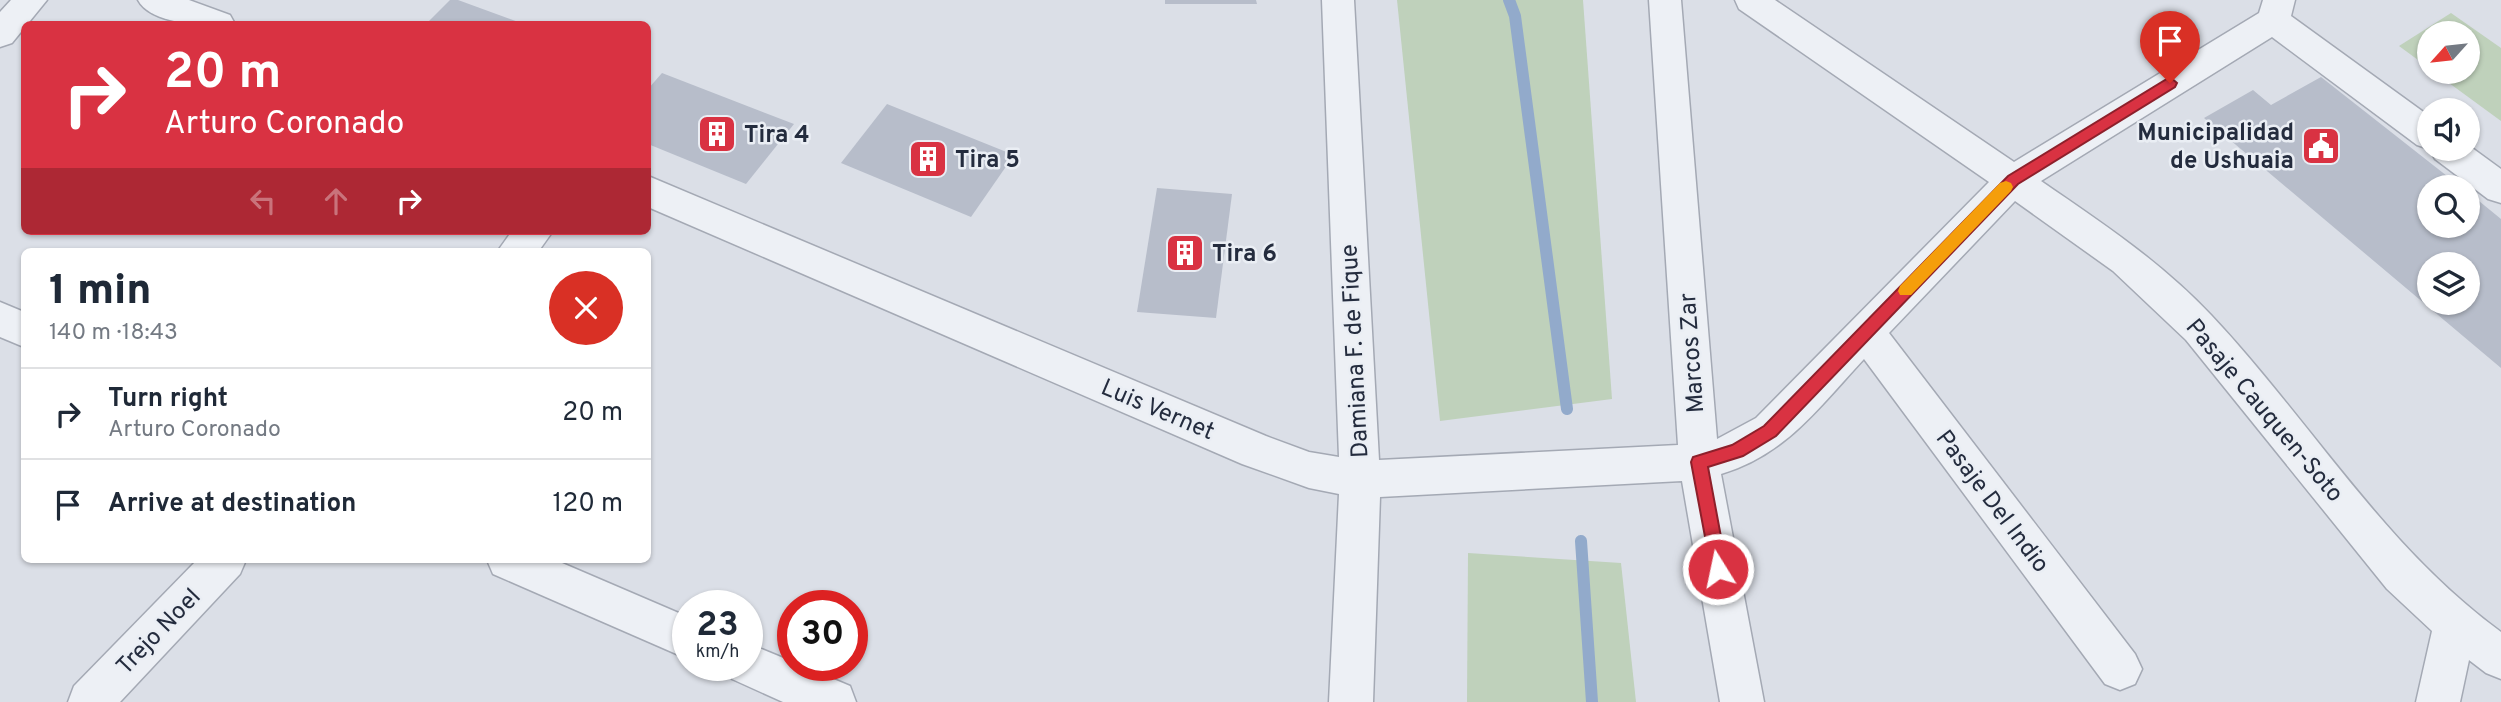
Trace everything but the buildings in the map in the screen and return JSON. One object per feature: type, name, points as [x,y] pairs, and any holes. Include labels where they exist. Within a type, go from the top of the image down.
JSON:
[{"type":"street","points":[[0,34],[31,0]]},
{"type":"street","points":[[154,0],[210,21]]},
{"type":"street","name":"Damiana F. de Fique","points":[[1338,0],[1360,479],[1351,702]]},
{"type":"street","name":"Marcos Zar","points":[[1665,0],[1699,462],[1742,702]]},
{"type":"street","name":"Pasaje Cauquen-Soto","points":[[1751,0],[2126,260],[2199,328],[2402,575],[2455,624],[2501,658]]},
{"type":"street","points":[[2276,10],[2417,125]]},
{"type":"street","name":"Luis Vernet","points":[[651,192],[1256,451],[1310,470],[1360,479],[1699,462],[1737,451],[1770,431],[2013,180],[2276,10]]},
{"type":"street","points":[[2463,161],[2501,189]]},
{"type":"street","points":[[520,248],[531,235]]},
{"type":"street","points":[[0,318],[21,329]]},
{"type":"street","name":"Pasaje Del Indio","points":[[1866,332],[2120,669]]},
{"type":"street","name":"Trejo Noel","points":[[90,702],[222,563]]},
{"type":"street","points":[[515,563],[672,631]]},
{"type":"street","points":[[2438,702],[2455,624]]},
{"type":"street","points":[[763,671],[833,702]]},
{"type":"green space","points":[[1397,0],[1583,0],[1612,399],[1440,421]]},
{"type":"green space","points":[[2451,13],[2462,21],[2438,21]]},
{"type":"green space","points":[[2480,33],[2501,48],[2501,121],[2480,106],[2480,98],[2470,98],[2450,84],[2480,84]]},
{"type":"green space","points":[[2417,35],[2417,59],[2399,46]]},
{"type":"green space","points":[[1468,553],[1621,563],[1636,702],[1467,702]]},
{"type":"waterway","points":[[1509,0],[1515,16],[1567,409]]},
{"type":"waterway","points":[[1581,541],[1592,702]]},
{"type":"slow traffic","points":[[1905,291],[2006,187]]},
{"type":"place","name":"Tira 4","points":[[717,134]]},
{"type":"place","name":"Municipalidad de Ushuaia","points":[[2321,146]]},
{"type":"place","name":"Tira 5","points":[[928,159]]},
{"type":"place","name":"Tira 6","points":[[1185,253]]},
{"type":"route","points":[[1718,569],[1699,462],[1737,451],[1770,431],[2013,180],[2170,83]]}]
